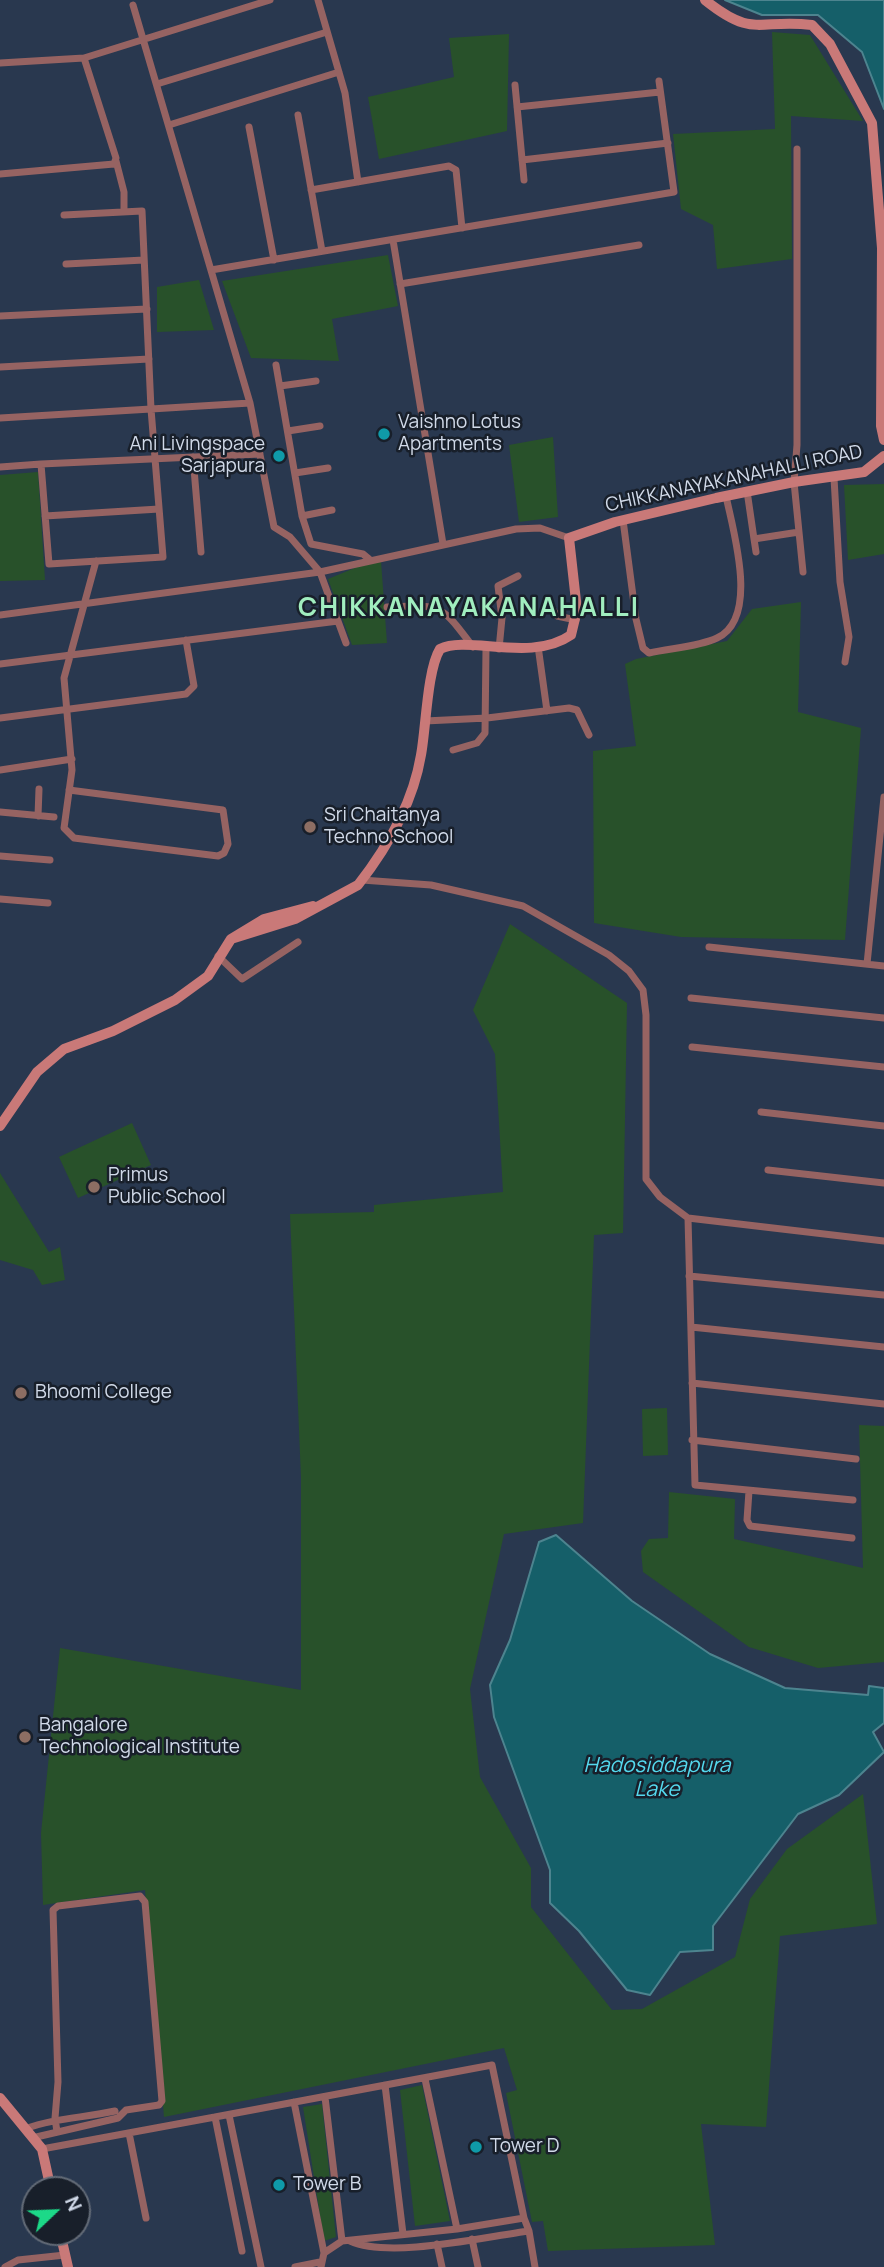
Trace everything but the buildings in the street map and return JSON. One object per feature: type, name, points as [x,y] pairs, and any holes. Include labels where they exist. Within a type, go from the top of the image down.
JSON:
[{"type":"main road","points":[[705,0],[726,17],[749,26],[804,24],[815,27],[830,44],[870,118],[882,248],[881,426],[884,440]]},
{"type":"main road","name":"CHIKKANAYAKANAHALLI ROAD","points":[[569,538],[623,520],[747,491],[864,472],[884,456]]},
{"type":"main road","points":[[0,1126],[37,1072],[64,1049],[113,1031],[175,1000],[208,976],[231,939],[295,919],[358,885],[386,846],[409,799],[421,756],[425,721],[440,649],[450,645],[499,649],[538,646],[571,635],[576,620],[569,538]]},
{"type":"main road","points":[[0,2098],[41,2149],[48,2176]]},
{"type":"main road","points":[[63,2246],[68,2267]]},
{"type":"street","points":[[318,0],[345,93],[358,182]]},
{"type":"street","points":[[0,63],[84,58],[266,1]]},
{"type":"street","points":[[133,5],[250,403],[274,527],[290,537],[320,572],[346,643]]},
{"type":"street","points":[[157,84],[327,32]]},
{"type":"street","points":[[84,58],[116,161],[124,192],[124,212]]},
{"type":"street","points":[[169,125],[339,72]]},
{"type":"street","points":[[211,270],[674,192],[659,81]]},
{"type":"street","points":[[514,86],[524,180]]},
{"type":"street","points":[[517,107],[660,92]]},
{"type":"street","points":[[298,115],[322,251]]},
{"type":"street","points":[[248,127],[274,260]]},
{"type":"street","points":[[522,160],[668,143]]},
{"type":"street","points":[[797,149],[797,445],[794,482],[803,572]]},
{"type":"street","points":[[0,172],[114,164],[116,161]]},
{"type":"street","points":[[311,190],[454,168],[462,228]]},
{"type":"street","points":[[41,464],[49,564],[163,557],[151,409],[142,211],[64,215]]},
{"type":"street","points":[[393,240],[443,544]]},
{"type":"street","points":[[400,285],[639,246]]},
{"type":"street","points":[[66,264],[144,260]]},
{"type":"street","points":[[0,316],[147,309]]},
{"type":"street","points":[[0,367],[149,359]]},
{"type":"street","points":[[276,365],[302,516],[311,544],[363,554],[369,559]]},
{"type":"street","points":[[280,386],[316,381]]},
{"type":"street","points":[[0,418],[250,403]]},
{"type":"street","points":[[288,431],[320,426]]},
{"type":"street","points":[[0,467],[260,454]]},
{"type":"street","points":[[193,457],[201,552]]},
{"type":"street","points":[[295,473],[328,468]]},
{"type":"street","points":[[834,478],[840,582],[849,637],[845,662]]},
{"type":"street","points":[[747,491],[756,552]]},
{"type":"street","points":[[623,520],[635,619],[643,648],[649,653],[716,639],[727,629],[742,598],[726,496]]},
{"type":"street","points":[[45,516],[159,509]]},
{"type":"street","points":[[302,516],[332,510]]},
{"type":"street","points":[[0,615],[320,572],[369,559],[516,529],[540,528],[569,538]]},
{"type":"street","points":[[754,539],[799,532]]},
{"type":"street","points":[[69,790],[223,810],[228,844],[224,853],[218,856],[74,838],[64,828],[72,759],[64,678],[96,561]]},
{"type":"street","points":[[499,649],[502,618],[498,586],[518,576]]},
{"type":"street","points":[[549,603],[557,616],[576,620]]},
{"type":"street","points":[[387,607],[433,605],[452,620],[472,647]]},
{"type":"street","points":[[0,664],[338,621]]},
{"type":"street","points":[[0,718],[191,692],[194,686],[186,640]]},
{"type":"street","points":[[538,646],[547,711]]},
{"type":"street","points":[[453,750],[481,741],[487,718],[486,648]]},
{"type":"street","points":[[425,721],[578,710],[589,735]]},
{"type":"street","points":[[0,770],[72,759]]},
{"type":"street","points":[[38,816],[39,789]]},
{"type":"street","points":[[867,964],[872,911],[881,863],[884,797]]},
{"type":"street","points":[[0,812],[54,817]]},
{"type":"street","points":[[0,856],[50,860]]},
{"type":"street","points":[[362,880],[431,885],[523,906],[609,955],[629,971],[643,990],[646,1015],[646,1179],[660,1197],[688,1218],[884,1241]]},
{"type":"street","points":[[0,899],[48,903]]},
{"type":"street","points":[[872,911],[884,912]]},
{"type":"street","points":[[218,956],[242,979],[298,942]]},
{"type":"street","points":[[709,947],[884,966]]},
{"type":"street","points":[[691,998],[884,1018]]},
{"type":"street","points":[[692,1048],[884,1068]]},
{"type":"street","points":[[761,1112],[884,1126]]},
{"type":"street","points":[[768,1170],[884,1184]]},
{"type":"street","points":[[688,1218],[695,1485],[853,1500]]},
{"type":"street","points":[[690,1276],[884,1295]]},
{"type":"street","points":[[691,1327],[884,1347]]},
{"type":"street","points":[[692,1383],[884,1404]]},
{"type":"street","points":[[692,1440],[856,1458]]},
{"type":"street","points":[[750,1491],[747,1520],[750,1526],[852,1538]]},
{"type":"street","points":[[33,2138],[118,2118],[126,2110],[155,2106],[162,2101],[145,1902],[140,1896],[58,1906],[53,1910],[57,2132]]},
{"type":"street","points":[[41,2149],[492,2065],[535,2267]]},
{"type":"street","points":[[425,2079],[457,2229]]},
{"type":"street","points":[[385,2085],[403,2234]]},
{"type":"street","points":[[325,2097],[346,2241]]},
{"type":"street","points":[[294,2102],[324,2253],[320,2264],[295,2267]]},
{"type":"street","points":[[25,2129],[55,2118],[64,2122],[115,2111]]},
{"type":"street","points":[[229,2115],[261,2267]]},
{"type":"street","points":[[215,2117],[242,2251]]},
{"type":"street","points":[[129,2133],[146,2218]]},
{"type":"street","points":[[324,2253],[346,2241],[457,2229],[524,2218]]},
{"type":"street","points":[[346,2241],[375,2249],[437,2244],[529,2231]]},
{"type":"street","points":[[472,2239],[478,2267]]},
{"type":"street","points":[[437,2244],[442,2267]]},
{"type":"street","points":[[5,2267],[18,2260],[65,2255]]},
{"type":"shaded area","points":[[772,32],[810,35],[863,121],[791,116],[792,259],[717,269],[713,225],[681,209],[673,134],[775,129]]},
{"type":"shaded area","points":[[509,34],[507,131],[379,159],[368,97],[454,77],[449,38]]},
{"type":"shaded area","points":[[388,255],[398,306],[332,319],[339,361],[251,358],[222,281]]},
{"type":"shaded area","points":[[199,280],[214,330],[157,332],[157,287]]},
{"type":"shaded area","points":[[553,437],[558,517],[519,522],[509,445]]},
{"type":"shaded area","points":[[38,472],[45,580],[0,581],[0,475]]},
{"type":"shaded area","points":[[884,484],[884,554],[848,560],[844,485]]},
{"type":"shaded area","points":[[374,560],[381,561],[387,643],[352,645],[328,579]]},
{"type":"shaded area","points":[[801,602],[798,712],[861,728],[845,940],[681,937],[594,923],[593,751],[636,746],[625,664],[636,659],[727,641],[752,609]]},
{"type":"shaded area","points":[[510,924],[627,1003],[623,1233],[594,1235],[583,1523],[504,1534],[470,1689],[480,1777],[531,1868],[531,1907],[612,2010],[642,2009],[735,1957],[750,1899],[787,1849],[863,1794],[877,1924],[780,1936],[766,2127],[701,2124],[715,2245],[548,2251],[543,2221],[532,2222],[506,2093],[517,2090],[504,2048],[164,2117],[145,1890],[43,1905],[41,1833],[60,1648],[301,1690],[301,1478],[290,1214],[374,1212],[374,1205],[503,1192],[495,1054],[473,1010]]},
{"type":"shaded area","points":[[132,1123],[151,1165],[78,1198],[59,1157]]},
{"type":"shaded area","points":[[0,1173],[49,1252],[60,1247],[65,1280],[42,1285],[33,1270],[0,1260]]},
{"type":"shaded area","points":[[667,1408],[668,1455],[643,1456],[642,1409]]},
{"type":"shaded area","points":[[859,1425],[884,1426],[884,1662],[818,1668],[749,1647],[643,1572],[641,1551],[649,1539],[668,1538],[669,1492],[735,1499],[734,1539],[863,1568]]},
{"type":"shaded area","points":[[422,2085],[450,2221],[415,2226],[400,2090]]},
{"type":"shaded area","points":[[322,2104],[336,2237],[324,2241],[303,2107]]},
{"type":"water","points":[[725,0],[884,0],[884,109],[862,52],[818,15],[762,15]]},
{"type":"water","name":"Hadosiddapura Lake","points":[[556,1535],[632,1601],[710,1654],[785,1688],[868,1695],[869,1686],[884,1688],[884,1723],[873,1732],[884,1752],[839,1795],[798,1814],[713,1926],[713,1950],[680,1952],[650,1995],[627,1990],[579,1931],[550,1903],[550,1870],[494,1717],[490,1685],[510,1640],[539,1542]]},
{"type":"place","name":"Vaishno Lotus Apartments","points":[[384,434]]},
{"type":"place","name":"Ani Livingspace Sarjapura","points":[[279,456]]},
{"type":"place","name":"Sri Chaitanya Techno School","points":[[310,827]]},
{"type":"place","name":"Primus Public School","points":[[94,1187]]},
{"type":"place","name":"Bhoomi College","points":[[21,1393]]},
{"type":"place","name":"Bangalore Technological Institute","points":[[25,1737]]},
{"type":"place","name":"Tower D","points":[[476,2147]]},
{"type":"place","name":"Tower B","points":[[279,2185]]},
{"type":"district","name":"CHIKKANAYAKANAHALLI","points":[[469,609]]}]
